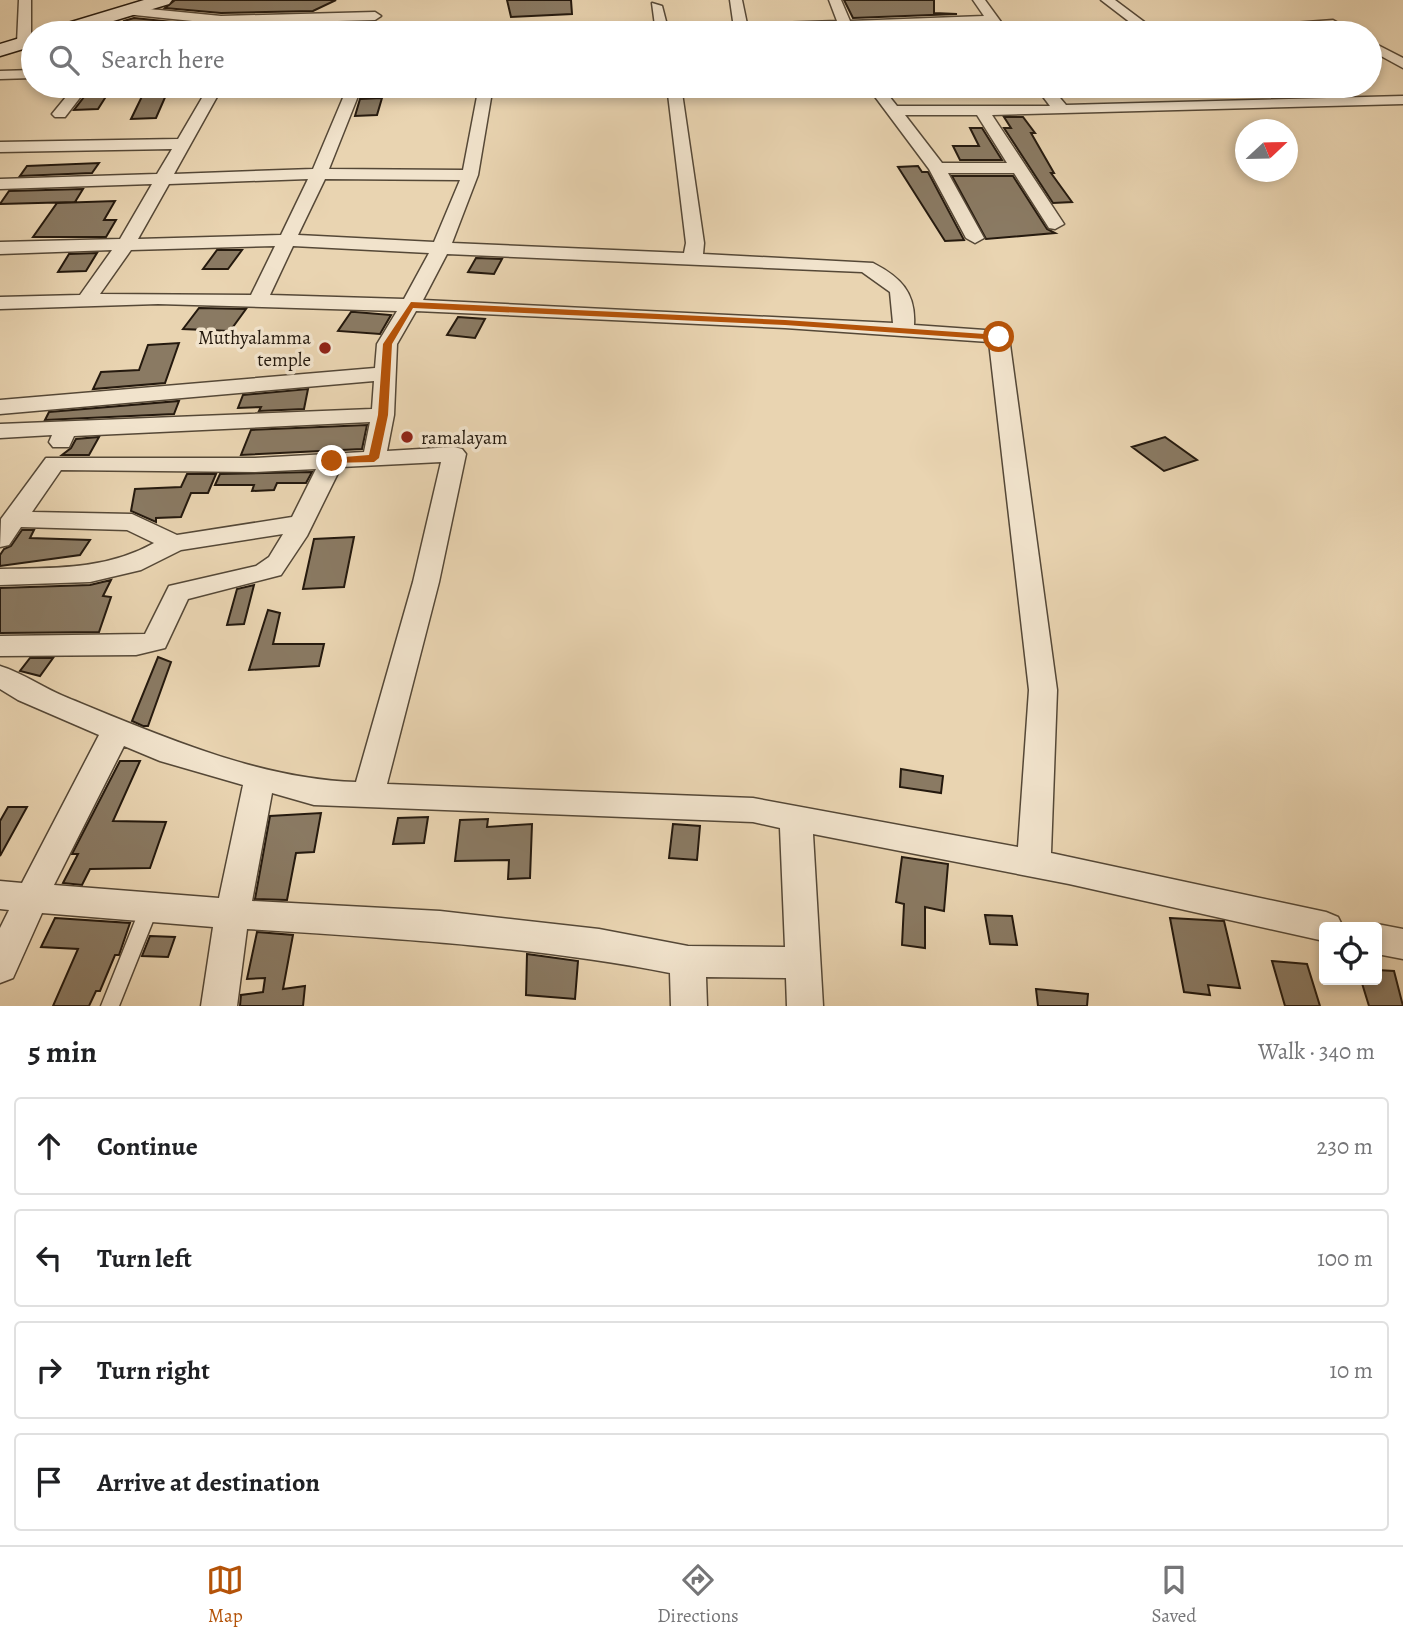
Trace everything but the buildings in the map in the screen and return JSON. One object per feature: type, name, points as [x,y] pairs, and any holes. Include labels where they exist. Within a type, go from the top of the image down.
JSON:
[{"type":"main road","points":[[95,21],[163,0]]},
{"type":"main road","points":[[1,49],[21,43]]},
{"type":"street","points":[[25,0],[27,21]]},
{"type":"street","points":[[736,0],[740,21]]},
{"type":"street","points":[[835,0],[843,21]]},
{"type":"street","points":[[975,21],[991,20],[979,0]]},
{"type":"street","points":[[1107,0],[1136,21]]},
{"type":"street","points":[[245,19],[279,5]]},
{"type":"street","points":[[656,6],[660,21]]},
{"type":"street","points":[[129,11],[165,18],[245,19],[379,12],[376,21]]},
{"type":"street","points":[[1382,52],[1403,64]]},
{"type":"street","points":[[0,75],[21,74]]},
{"type":"street","points":[[60,114],[73,98]]},
{"type":"street","points":[[87,298],[127,242],[161,178],[209,98]]},
{"type":"street","points":[[258,300],[319,174],[350,98]]},
{"type":"street","points":[[374,458],[383,415],[387,344],[441,248],[470,175],[484,98]]},
{"type":"street","points":[[676,98],[695,243],[693,259]]},
{"type":"street","points":[[882,98],[937,168],[975,239]]},
{"type":"street","points":[[1052,98],[1062,110]]},
{"type":"street","points":[[1230,98],[1239,105]]},
{"type":"street","points":[[891,111],[1062,110],[1403,100]]},
{"type":"street","points":[[982,111],[1055,224]]},
{"type":"street","points":[[0,147],[183,144]]},
{"type":"street","points":[[937,168],[1018,168]]},
{"type":"street","points":[[0,184],[319,174],[470,175]]},
{"type":"street","points":[[0,248],[127,242],[287,240],[866,267],[893,281],[905,307],[903,331]]},
{"type":"street","points":[[0,303],[87,298],[411,305],[999,337],[1043,690],[1034,863]]},
{"type":"street","points":[[0,407],[385,374]]},
{"type":"street","points":[[0,431],[383,415]]},
{"type":"street","points":[[7,529],[54,463],[65,430]]},
{"type":"street","points":[[54,463],[255,465],[454,454],[426,582],[368,795]]},
{"type":"street","points":[[0,646],[136,645],[155,641],[178,592],[271,570],[284,559],[298,524],[332,461]]},
{"type":"street","points":[[7,529],[132,522],[174,543]]},
{"type":"street","points":[[0,577],[90,575],[122,570],[148,560],[174,543],[298,524]]},
{"type":"street","points":[[0,676],[28,693],[171,753],[314,793],[753,810],[1034,863],[1319,925]]},
{"type":"street","points":[[0,967],[15,897],[117,730]]},
{"type":"street","points":[[219,1006],[233,914],[260,777]]},
{"type":"street","points":[[796,817],[805,1006]]},
{"type":"street","points":[[15,897],[151,905],[233,914],[440,926],[599,944],[688,961],[804,963]]},
{"type":"street","points":[[1382,940],[1403,944]]},
{"type":"street","points":[[688,961],[689,1006]]},
{"type":"lane","points":[[110,1006],[151,905]]},
{"type":"place","name":"Muthyalamma temple","points":[[325,348]]},
{"type":"place","name":"ramalayam","points":[[407,437]]},
{"type":"route","points":[[332,461],[374,458],[383,415],[387,344],[411,305],[785,322],[999,337]]}]
